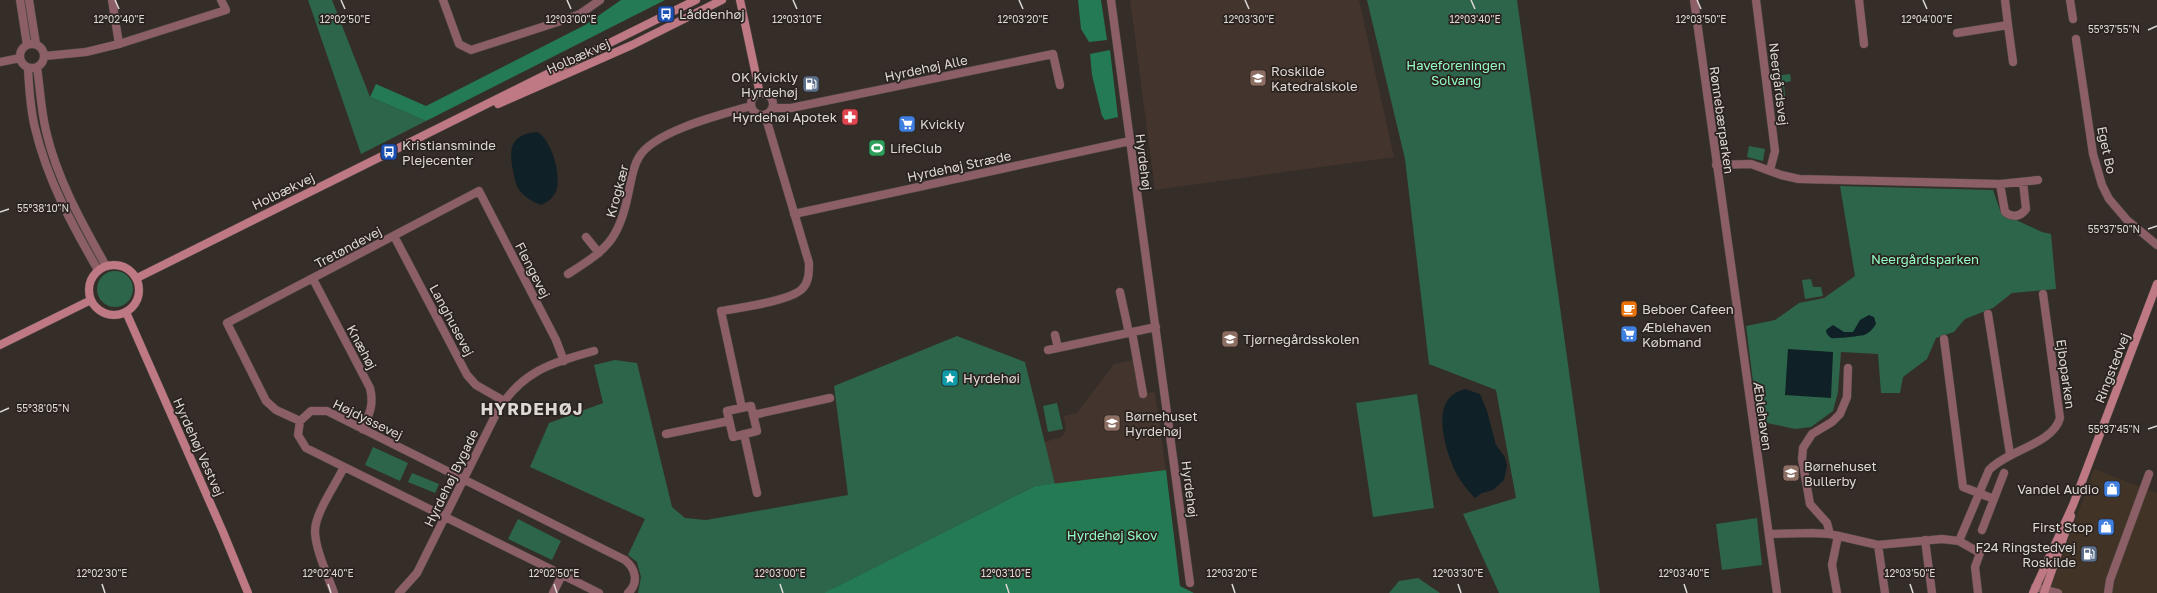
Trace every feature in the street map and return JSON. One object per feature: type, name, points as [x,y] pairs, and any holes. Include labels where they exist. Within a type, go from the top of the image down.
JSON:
[{"type":"street","points":[[20,0],[27,44]]},
{"type":"street","points":[[29,0],[36,44]]},
{"type":"street","points":[[112,0],[119,44]]},
{"type":"street","points":[[45,56],[86,52],[119,44],[226,10],[221,0]]},
{"type":"street","points":[[443,0],[459,44],[470,50],[580,14],[600,0]]},
{"type":"street","name":"Holbækvej","points":[[137,278],[696,0]]},
{"type":"street","name":"Holbækvej","points":[[440,128],[632,45],[722,0]]},
{"type":"street","points":[[740,0],[760,94]]},
{"type":"street","name":"Hyrdehøj","points":[[1111,0],[1190,583]]},
{"type":"street","name":"Rønnebærparken","points":[[1694,0],[1727,243]]},
{"type":"street","name":"Neergårdsvej","points":[[1756,0],[1775,151],[1770,170]]},
{"type":"street","points":[[1858,0],[1864,44]]},
{"type":"street","points":[[2005,0],[2013,62]]},
{"type":"street","points":[[2070,0],[2073,19]]},
{"type":"street","points":[[1957,33],[2008,25]]},
{"type":"street","name":"Eget Bo","points":[[2076,39],[2093,154],[2102,185],[2109,198],[2127,220],[2157,245]]},
{"type":"street","points":[[28,68],[37,67],[42,64],[45,56],[40,46],[36,44],[27,44],[20,52],[20,58],[28,68],[30,101],[35,129],[51,178],[71,224],[98,270]]},
{"type":"street","name":"Hyrdehøj Alle","points":[[773,108],[791,108],[1052,54],[1060,85]]},
{"type":"street","points":[[0,62],[20,58]]},
{"type":"street","points":[[37,67],[46,131],[57,168],[80,219],[106,266]]},
{"type":"street","points":[[760,94],[771,97],[773,108],[765,115],[758,115],[751,106],[753,98],[760,94]]},
{"type":"street","name":"Krogkær","points":[[568,274],[599,253],[610,242],[623,220],[634,168],[639,156],[646,149],[667,136],[695,124],[751,106]]},
{"type":"street","points":[[742,408],[721,311],[790,297],[801,290],[806,284],[810,275],[809,263],[765,115]]},
{"type":"street","name":"Hyrdehøj Stræde","points":[[794,214],[1130,141]]},
{"type":"street","points":[[1716,165],[1751,164],[1781,175],[1799,179],[2000,184],[2038,180]]},
{"type":"street","points":[[2000,184],[2005,212],[2010,216],[2016,217],[2022,214],[2026,209],[2023,182]]},
{"type":"street","name":"Tretøndevej","points":[[300,421],[276,410],[266,401],[227,323],[479,191]]},
{"type":"street","name":"Flengevej","points":[[479,191],[556,340],[564,361]]},
{"type":"street","name":"Langhusevej","points":[[394,236],[468,375],[476,385],[504,401]]},
{"type":"street","points":[[586,237],[599,253]]},
{"type":"street","name":"Æblehaven","points":[[1727,243],[1769,534],[1776,593]]},
{"type":"street","points":[[115,264],[124,266],[137,278],[140,285],[138,300],[126,312],[110,315],[102,312],[91,300],[90,284],[98,270],[106,266],[115,264]]},
{"type":"street","name":"Knæhøj","points":[[313,279],[370,388],[373,399],[371,411],[362,429]]},
{"type":"street","name":"Ringstedvej","points":[[2034,590],[2073,505],[2154,304],[2157,284]]},
{"type":"street","points":[[1120,292],[1131,333],[1143,394]]},
{"type":"street","name":"Ejboparken","points":[[1959,541],[1989,470],[1997,462],[2010,454],[2051,434],[2058,426],[2060,418],[2043,294]]},
{"type":"street","points":[[0,345],[91,300]]},
{"type":"street","name":"Hyrdehøj Vestvej","points":[[126,312],[223,532],[248,593]]},
{"type":"street","points":[[1988,314],[2010,454]]},
{"type":"street","points":[[1048,350],[1156,327]]},
{"type":"street","points":[[1055,335],[1058,348]]},
{"type":"street","points":[[1944,339],[1963,486],[1994,499]]},
{"type":"street","name":"Hyrdehøj Bygade","points":[[399,593],[417,573],[463,479],[504,401],[524,378],[564,361],[594,351]]},
{"type":"street","points":[[1836,593],[1832,565],[1834,535],[1827,523],[1810,504],[1802,459],[1803,448],[1812,434],[1832,422],[1840,414],[1847,397],[1848,368]]},
{"type":"street","points":[[753,415],[830,398]]},
{"type":"street","points":[[751,406],[757,431],[733,437],[727,411],[742,408],[751,406]]},
{"type":"street","name":"Højdyssevej","points":[[300,421],[305,415],[319,410],[327,412],[625,560],[630,564],[635,577],[634,584],[628,593]]},
{"type":"street","points":[[300,421],[298,436],[306,448],[599,593]]},
{"type":"street","points":[[666,434],[729,421]]},
{"type":"street","points":[[744,434],[757,493]]},
{"type":"street","points":[[334,593],[316,540],[315,530],[318,518],[344,467]]},
{"type":"street","points":[[1982,530],[2004,473]]},
{"type":"street","points":[[2108,593],[2110,580],[2149,474]]},
{"type":"street","name":"Ringstedvej","points":[[2045,591],[2068,527],[2073,505]]},
{"type":"street","points":[[1769,534],[1812,533],[1834,535],[1878,545],[1925,540],[1959,541],[1980,553],[1975,567],[1978,593]]},
{"type":"street","points":[[1925,540],[1932,593]]},
{"type":"street","points":[[1878,545],[1885,593]]},
{"type":"street","points":[[553,593],[562,575]]},
{"type":"street","points":[[2034,590],[2058,593]]},
{"type":"shaded area","name":"Roskilde Katedralskole","points":[[1130,0],[1359,0],[1394,157],[1155,190]]},
{"type":"shaded area","points":[[538,132],[547,143],[554,157],[558,181],[553,197],[541,205],[527,198],[516,184],[511,155],[512,148],[517,139],[529,133]]},
{"type":"shaded area","points":[[1869,315],[1874,317],[1876,324],[1871,331],[1864,335],[1831,338],[1827,333],[1826,330],[1833,325],[1844,332],[1853,332],[1860,320]]},
{"type":"shaded area","points":[[1788,349],[1833,352],[1831,398],[1785,395]]},
{"type":"shaded area","name":"Børnehuset Hyrdehøj","points":[[1133,360],[1139,394],[1155,392],[1166,470],[1055,484],[1044,442],[1062,437],[1066,430],[1064,416],[1077,413],[1114,364]]},
{"type":"shaded area","points":[[1465,389],[1480,394],[1487,411],[1496,445],[1505,457],[1507,466],[1504,480],[1493,490],[1482,493],[1475,498],[1456,473],[1444,438],[1442,425],[1446,403],[1454,394]]},
{"type":"shaded area","points":[[2094,469],[2157,493],[2157,593],[2049,593]]},
{"type":"green space","points":[[308,0],[332,0],[370,97],[426,121],[361,154]]},
{"type":"green space","points":[[621,0],[665,0],[426,121],[370,97],[376,84],[426,106],[585,25]]},
{"type":"green space","points":[[1078,0],[1101,0],[1107,40],[1089,42],[1081,29]]},
{"type":"green space","name":"Haveforeningen Solvang","points":[[1367,0],[1517,0],[1600,593],[1499,593],[1463,514],[1516,498],[1496,390],[1429,364],[1405,159]]},
{"type":"green space","points":[[1110,50],[1118,117],[1105,120],[1102,116],[1092,75],[1090,54]]},
{"type":"green space","points":[[1790,74],[1791,81],[1784,83],[1785,97],[1778,98],[1775,76]]},
{"type":"green space","points":[[1749,146],[1765,149],[1763,161],[1747,157]]},
{"type":"green space","name":"Neergårdsparken","points":[[1840,186],[1993,190],[2001,213],[2042,232],[2051,234],[2056,289],[2012,293],[1993,308],[1965,319],[1954,332],[1936,338],[1927,359],[1903,377],[1900,393],[1881,393],[1878,354],[1841,352],[1838,392],[1833,411],[1811,427],[1795,429],[1758,421],[1746,326],[1775,320],[1799,303],[1824,298],[1855,276]]},
{"type":"green space","points":[[115,271],[128,276],[133,289],[128,302],[115,307],[102,302],[97,289],[102,276]]},
{"type":"green space","points":[[1811,279],[1813,287],[1821,287],[1823,296],[1805,299],[1802,280]]},
{"type":"green space","points":[[957,336],[1025,362],[1055,484],[1035,486],[836,587],[833,593],[638,593],[641,577],[637,562],[628,555],[645,519],[530,467],[549,423],[603,403],[594,365],[615,360],[637,363],[672,507],[685,518],[706,520],[848,495],[834,386]]},
{"type":"green space","points":[[1417,394],[1434,508],[1373,517],[1356,403]]},
{"type":"green space","points":[[1057,403],[1063,429],[1048,432],[1043,406]]},
{"type":"green space","points":[[373,447],[408,463],[400,481],[365,465]]},
{"type":"green space","name":"Hyrdehøj Skov","points":[[1166,470],[1180,586],[1194,593],[824,593],[1035,486]]},
{"type":"green space","points":[[412,473],[439,484],[435,493],[408,482]]},
{"type":"green space","points":[[1757,518],[1762,565],[1722,570],[1716,524]]},
{"type":"green space","points":[[518,519],[561,541],[552,560],[508,539]]},
{"type":"green space","points":[[1418,578],[1440,593],[1389,593],[1399,581]]},
{"type":"place","name":"Låddenhøj","points":[[666,14]]},
{"type":"place","name":"Roskilde Katedralskole","points":[[1258,78]]},
{"type":"place","name":"OK Kvickly Hyrdehøj","points":[[811,84]]},
{"type":"place","name":"Hyrdehøi Apotek","points":[[850,117]]},
{"type":"place","name":"Kvickly","points":[[907,124]]},
{"type":"place","name":"LifeClub","points":[[877,148]]},
{"type":"place","name":"Kristiansminde Plejecenter","points":[[389,152]]},
{"type":"place","name":"Beboer Cafeen","points":[[1629,309]]},
{"type":"place","name":"Æblehaven Købmand","points":[[1629,334]]},
{"type":"place","name":"Tjørnegårdsskolen","points":[[1230,339]]},
{"type":"place","name":"Hyrdehøi","points":[[950,378]]},
{"type":"place","name":"Børnehuset Hyrdehøj","points":[[1112,423]]},
{"type":"place","name":"Børnehuset Bullerby","points":[[1791,473]]},
{"type":"place","name":"Vandel Audio","points":[[2112,489]]},
{"type":"place","name":"First Stop","points":[[2106,527]]},
{"type":"place","name":"F24 Ringstedvej Roskilde","points":[[2089,554]]},
{"type":"district","name":"HYRDEHØJ","points":[[532,408]]}]
